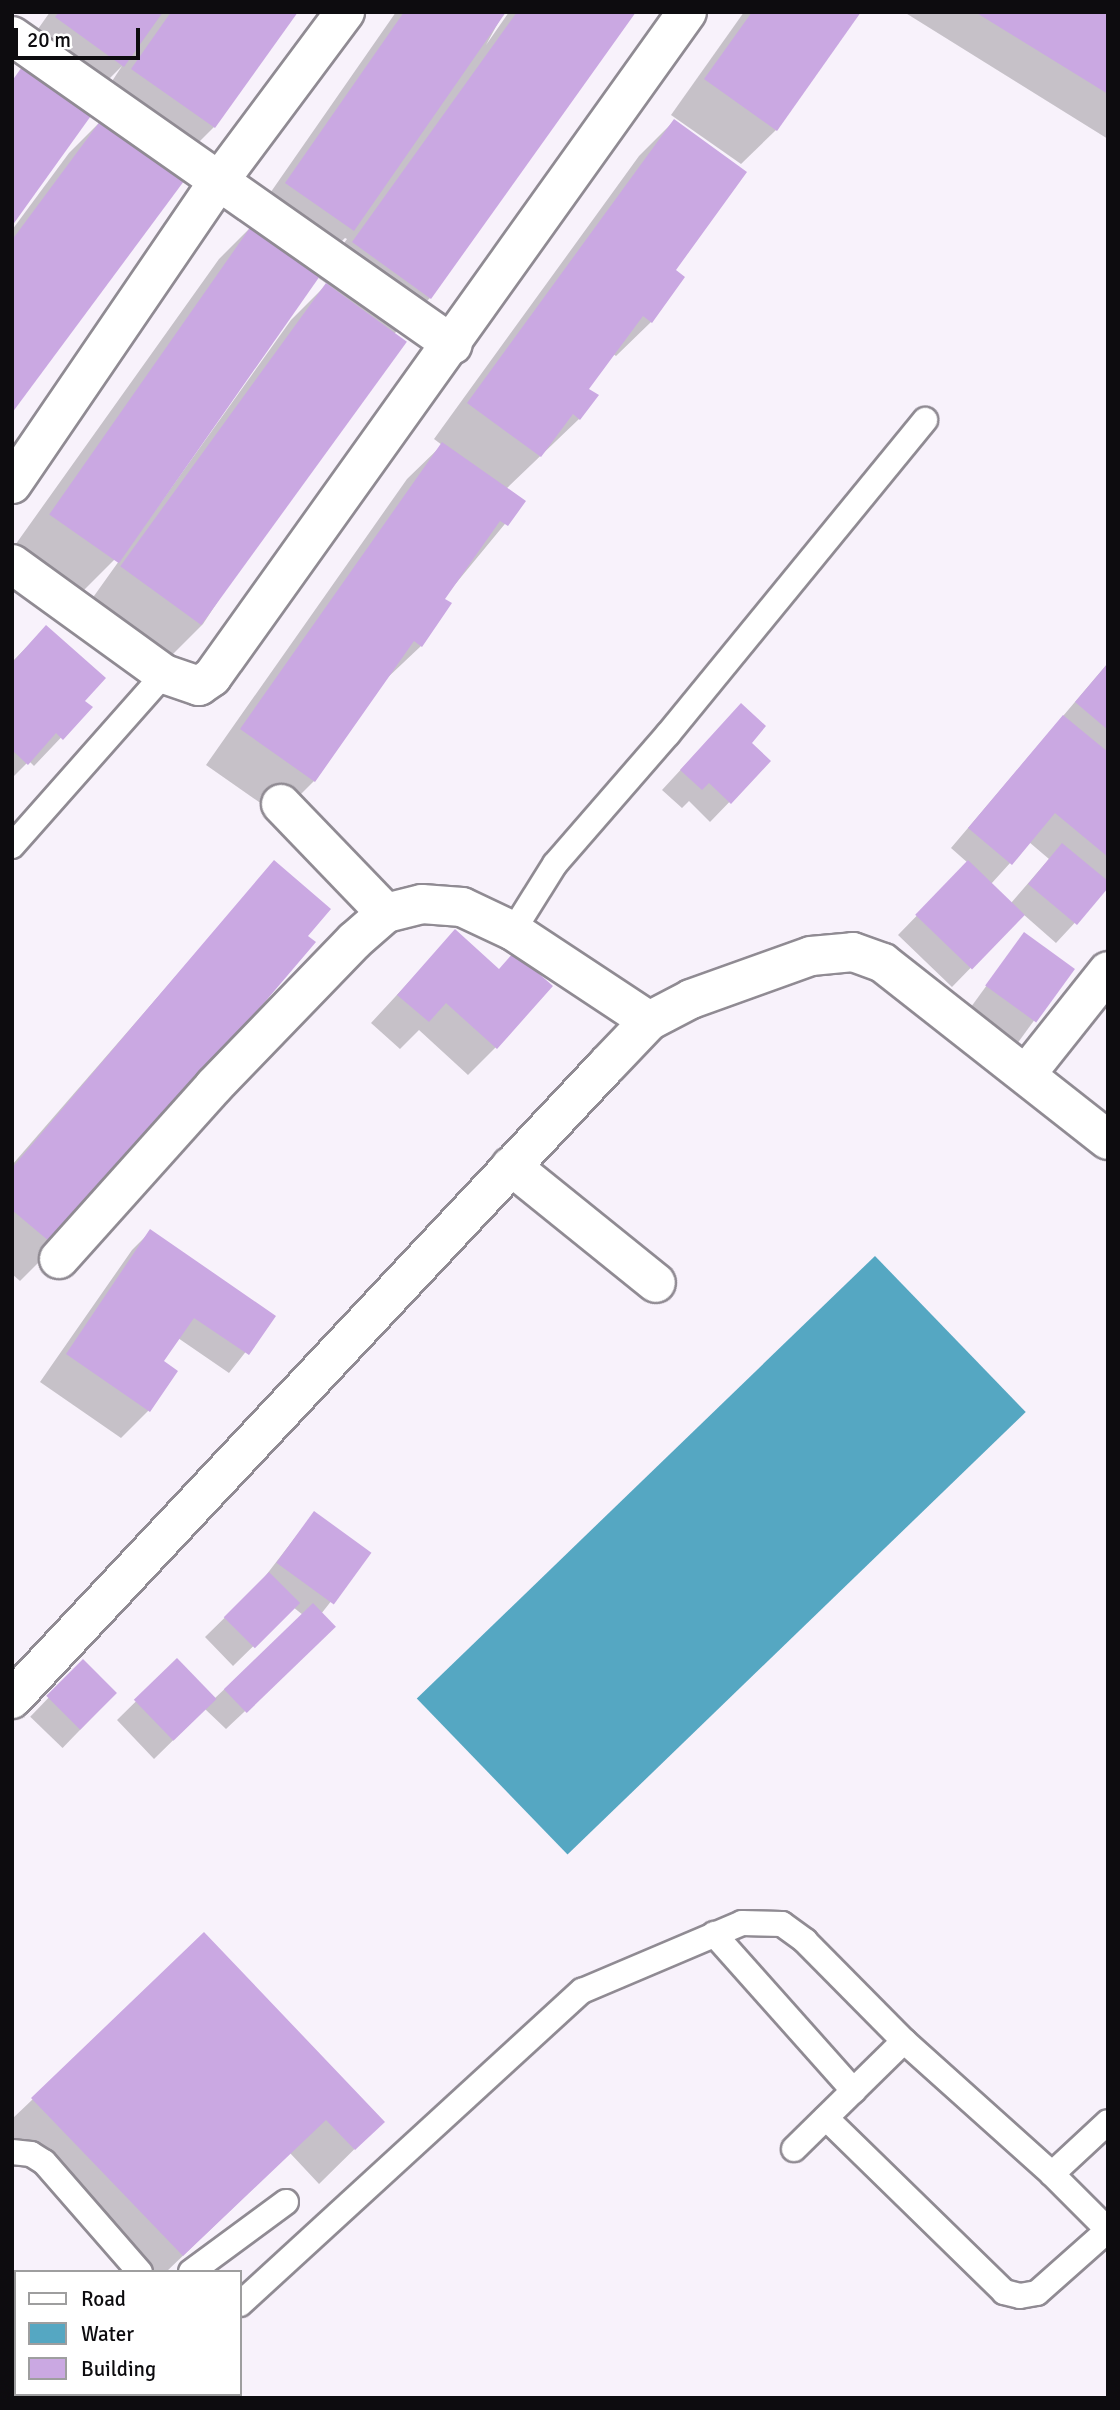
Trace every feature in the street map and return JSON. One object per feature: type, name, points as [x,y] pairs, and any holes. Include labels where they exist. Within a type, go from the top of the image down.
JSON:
[{"type":"street","points":[[12,484],[219,181],[345,12]]},
{"type":"street","points":[[12,564],[164,674],[198,686],[212,677],[453,345],[687,12]]},
{"type":"street","points":[[12,36],[453,345]]},
{"type":"street","points":[[281,804],[386,914]]},
{"type":"street","points":[[59,1259],[214,1086],[354,941],[386,914],[422,904],[462,907],[513,931],[649,1021]]},
{"type":"street","points":[[12,1699],[649,1021],[691,999],[811,956],[853,952],[883,963],[1027,1073],[1108,1140]]},
{"type":"street","points":[[1027,1073],[1108,971]]},
{"type":"street","points":[[511,1166],[656,1283]]},
{"type":"lane","points":[[513,931],[555,864],[668,734],[925,419]]},
{"type":"lane","points":[[12,846],[164,674]]},
{"type":"lane","points":[[242,2302],[582,1991],[742,1923],[782,1924],[805,1941],[904,2041],[1052,2174],[1108,2230],[1037,2293],[1020,2296],[1004,2292],[826,2118]]},
{"type":"lane","points":[[714,1934],[854,2091]]},
{"type":"lane","points":[[794,2149],[904,2041]]},
{"type":"lane","points":[[1052,2174],[1108,2122]]},
{"type":"lane","points":[[12,2152],[44,2162],[138,2270]]},
{"type":"lane","points":[[194,2270],[286,2202]]},
{"type":"water","points":[[875,1256],[1026,1412],[568,1855],[417,1698]]},
{"type":"building","points":[[59,12],[163,12],[124,67],[55,17]]},
{"type":"building","points":[[171,12],[298,12],[215,128],[131,69]]},
{"type":"building","points":[[404,12],[506,12],[354,231],[285,183]]},
{"type":"building","points":[[517,12],[636,12],[431,299],[352,242]]},
{"type":"building","points":[[752,12],[861,12],[777,131],[704,79]]},
{"type":"building","points":[[975,12],[1108,12],[1108,94]]},
{"type":"building","points":[[24,64],[93,113],[12,226],[12,81]]},
{"type":"building","points":[[104,116],[187,177],[12,413],[12,240]]},
{"type":"building","points":[[674,119],[747,172],[676,270],[685,277],[652,323],[643,316],[589,389],[599,395],[580,420],[573,414],[541,457],[467,403]]},
{"type":"building","points":[[254,222],[324,271],[119,563],[49,514]]},
{"type":"building","points":[[326,283],[407,342],[201,625],[120,566]]},
{"type":"building","points":[[442,442],[526,501],[508,526],[500,521],[445,599],[452,603],[422,647],[414,641],[315,782],[240,729]]},
{"type":"building","points":[[46,625],[106,678],[85,701],[93,707],[63,740],[56,733],[28,765],[12,750],[12,663]]},
{"type":"building","points":[[1108,663],[1108,730],[1075,702]]},
{"type":"building","points":[[741,703],[766,726],[752,743],[771,761],[731,804],[709,783],[702,790],[680,770]]},
{"type":"building","points":[[1063,715],[1108,752],[1108,857],[1055,813],[1012,865],[968,828]]},
{"type":"building","points":[[1062,843],[1108,881],[1108,888],[1077,925],[1028,884]]},
{"type":"building","points":[[274,860],[331,909],[308,936],[316,942],[56,1247],[12,1210],[12,1168]]},
{"type":"building","points":[[968,860],[1025,915],[972,970],[915,915]]},
{"type":"building","points":[[455,929],[499,969],[514,952],[553,986],[497,1049],[446,1003],[429,1022],[397,995]]},
{"type":"building","points":[[1024,932],[1075,969],[1036,1022],[985,985]]},
{"type":"building","points":[[150,1229],[276,1316],[249,1355],[194,1318],[164,1361],[178,1371],[150,1412],[66,1354]]},
{"type":"building","points":[[314,1511],[371,1553],[334,1605],[276,1563]]},
{"type":"building","points":[[269,1572],[300,1603],[255,1648],[224,1617]]},
{"type":"building","points":[[313,1603],[336,1627],[247,1713],[224,1689]]},
{"type":"building","points":[[177,1658],[217,1699],[173,1741],[134,1700]]},
{"type":"building","points":[[83,1659],[117,1693],[80,1730],[46,1696]]},
{"type":"building","points":[[204,1932],[385,2122],[355,2150],[326,2120],[183,2256],[31,2098]]}]
